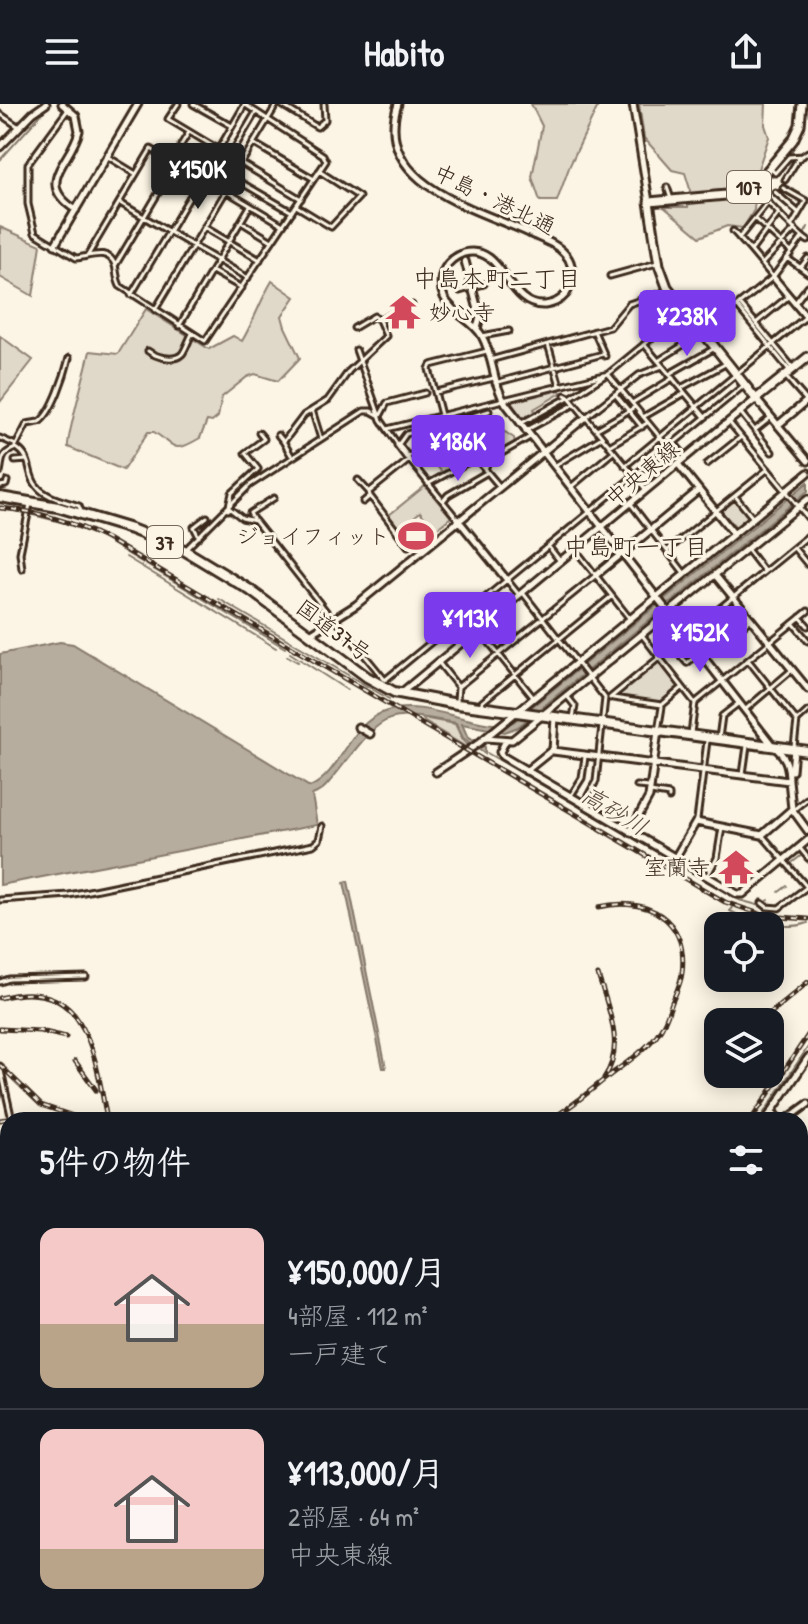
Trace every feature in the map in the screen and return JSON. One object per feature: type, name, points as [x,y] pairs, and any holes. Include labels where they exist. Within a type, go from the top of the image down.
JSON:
[{"type":"highway","name":"国道37号","points":[[0,497],[82,514],[184,550],[227,574],[374,682],[400,694],[808,751]]},
{"type":"main road","name":"107","points":[[649,202],[734,193],[758,182],[793,140],[805,116],[802,104]]},
{"type":"main road","points":[[649,202],[658,263],[669,291],[756,399],[808,357]]},
{"type":"street","points":[[0,147],[46,104]]},
{"type":"street","points":[[62,104],[78,120],[79,135],[57,174],[55,184],[61,199],[76,210]]},
{"type":"street","points":[[55,245],[138,104]]},
{"type":"street","points":[[178,104],[168,119],[301,199]]},
{"type":"street","points":[[193,104],[232,126]]},
{"type":"street","points":[[242,162],[278,104],[317,127],[325,120],[324,106],[317,104]]},
{"type":"street","name":"中島・港北通","points":[[398,104],[393,126],[394,141],[400,157],[415,176],[445,195],[554,245],[571,263],[572,280],[567,292],[557,301],[543,305],[521,297],[498,266],[484,255],[467,253],[452,260],[442,275],[442,292],[450,305],[482,336],[503,400],[520,424],[668,610]]},
{"type":"street","points":[[633,104],[649,202]]},
{"type":"street","points":[[69,108],[28,164],[28,204],[35,233],[76,258],[101,253],[109,257],[115,266],[117,282],[131,295],[203,341],[207,340],[326,161],[323,155],[247,105],[219,149]]},
{"type":"street","points":[[256,112],[222,170],[292,212]]},
{"type":"street","points":[[0,114],[19,127]]},
{"type":"street","points":[[181,145],[189,132]]},
{"type":"street","points":[[253,143],[314,179]]},
{"type":"street","points":[[88,256],[151,149],[201,178],[131,295]]},
{"type":"street","points":[[785,180],[794,164],[808,152]]},
{"type":"street","points":[[771,169],[775,173],[789,157],[803,156]]},
{"type":"street","points":[[107,157],[136,174]]},
{"type":"street","points":[[115,266],[176,163]]},
{"type":"street","points":[[296,206],[331,227],[359,197],[319,171]]},
{"type":"street","points":[[667,187],[671,200]]},
{"type":"street","points":[[762,264],[794,227],[806,201],[783,188]]},
{"type":"street","points":[[155,310],[226,191],[283,225]]},
{"type":"street","points":[[775,192],[799,213]]},
{"type":"street","points":[[762,196],[808,241]]},
{"type":"street","points":[[739,238],[768,202]]},
{"type":"street","points":[[120,203],[248,278]]},
{"type":"street","points":[[179,326],[250,206]]},
{"type":"street","points":[[751,251],[779,213]]},
{"type":"street","points":[[755,219],[791,253]]},
{"type":"street","points":[[241,222],[273,241]]},
{"type":"street","points":[[204,227],[260,260]]},
{"type":"street","points":[[625,466],[807,317],[733,231]]},
{"type":"street","points":[[658,361],[703,333],[773,277],[802,238]]},
{"type":"street","points":[[787,258],[808,273]]},
{"type":"street","points":[[801,267],[808,258]]},
{"type":"street","points":[[465,261],[481,320],[477,329]]},
{"type":"street","points":[[610,276],[658,263]]},
{"type":"street","points":[[212,271],[242,288]]},
{"type":"street","points":[[460,291],[484,284]]},
{"type":"street","points":[[795,303],[808,286]]},
{"type":"street","points":[[490,360],[614,325],[629,304],[669,291]]},
{"type":"street","points":[[756,323],[789,296]]},
{"type":"street","points":[[379,320],[412,305]]},
{"type":"street","points":[[739,305],[756,323],[807,401],[778,425]]},
{"type":"street","points":[[739,305],[771,345]]},
{"type":"street","points":[[520,424],[607,375],[685,311]]},
{"type":"street","points":[[283,441],[304,415],[328,400],[343,377],[386,336],[374,316],[354,328]]},
{"type":"street","points":[[482,336],[509,331]]},
{"type":"street","points":[[436,392],[604,355],[594,331]]},
{"type":"street","points":[[148,351],[155,356],[169,358],[180,355],[192,334]]},
{"type":"street","points":[[548,344],[560,387]]},
{"type":"street","points":[[644,344],[705,417]]},
{"type":"street","points":[[597,429],[629,411],[671,376],[715,348]]},
{"type":"street","points":[[356,350],[380,416],[398,445],[507,580],[543,618],[587,676],[608,698],[662,705]]},
{"type":"street","points":[[441,415],[429,369],[431,365],[487,351]]},
{"type":"street","points":[[0,472],[4,452],[16,446],[27,424],[37,423],[45,414],[64,379],[69,358]]},
{"type":"street","points":[[681,388],[727,363]]},
{"type":"street","points":[[310,634],[356,605],[620,389],[639,375],[662,366]]},
{"type":"street","points":[[387,429],[607,375]]},
{"type":"street","points":[[607,375],[669,448]]},
{"type":"street","points":[[274,498],[250,513],[385,680],[745,384]]},
{"type":"street","points":[[380,416],[387,403],[425,393]]},
{"type":"street","points":[[643,417],[685,393]]},
{"type":"street","points":[[615,394],[642,427]]},
{"type":"street","points":[[568,396],[646,490]]},
{"type":"street","points":[[756,399],[808,461]]},
{"type":"street","name":"中央東線","points":[[400,694],[756,399]]},
{"type":"street","points":[[525,431],[575,404]]},
{"type":"street","points":[[312,410],[321,439]]},
{"type":"street","points":[[184,550],[250,485],[292,456],[364,411],[380,416]]},
{"type":"street","points":[[398,445],[406,434],[489,411]]},
{"type":"street","points":[[740,412],[772,452]]},
{"type":"street","points":[[755,430],[771,416]]},
{"type":"street","points":[[729,422],[808,518]]},
{"type":"street","points":[[609,446],[648,423]]},
{"type":"street","points":[[448,424],[500,487]]},
{"type":"street","points":[[240,458],[264,439],[259,433]]},
{"type":"street","points":[[278,435],[292,456]]},
{"type":"street","points":[[443,501],[486,471],[488,461],[530,437]]},
{"type":"street","points":[[554,466],[602,437]]},
{"type":"street","points":[[707,464],[741,437]]},
{"type":"street","points":[[0,438],[23,452],[36,486],[79,506],[82,514]]},
{"type":"street","points":[[363,502],[420,450],[461,440]]},
{"type":"street","points":[[674,443],[686,457]]},
{"type":"street","points":[[571,487],[613,452]]},
{"type":"street","points":[[229,509],[232,493],[260,467],[245,454]]},
{"type":"street","points":[[428,484],[475,458]]},
{"type":"street","points":[[15,461],[27,459]]},
{"type":"street","points":[[678,464],[734,534]]},
{"type":"street","points":[[668,550],[768,469]]},
{"type":"street","points":[[436,772],[520,712],[533,697],[578,664],[808,473]]},
{"type":"street","points":[[358,480],[408,546]]},
{"type":"street","points":[[0,486],[6,485],[7,481]]},
{"type":"street","points":[[458,687],[699,490]]},
{"type":"street","points":[[735,496],[753,518]]},
{"type":"street","points":[[485,738],[505,742],[512,740],[808,499]]},
{"type":"street","points":[[22,569],[20,553],[30,501]]},
{"type":"street","points":[[630,503],[685,574]]},
{"type":"street","points":[[229,509],[242,518],[255,521]]},
{"type":"street","points":[[199,537],[194,527],[207,517]]},
{"type":"street","points":[[269,537],[275,530]]},
{"type":"street","points":[[583,805],[596,781],[608,698],[808,536]]},
{"type":"street","points":[[548,546],[560,561]]},
{"type":"street","points":[[794,548],[808,565]]},
{"type":"street","points":[[575,549],[630,619]]},
{"type":"street","points":[[747,549],[765,572]]},
{"type":"street","points":[[715,575],[808,689]]},
{"type":"street","points":[[481,707],[482,702],[612,596]]},
{"type":"street","points":[[668,610],[787,761],[793,809],[808,831]]},
{"type":"street","points":[[691,735],[695,703],[808,611]]},
{"type":"street","points":[[466,614],[533,697]]},
{"type":"street","points":[[800,617],[808,626]]},
{"type":"street","points":[[673,647],[687,663],[751,619]]},
{"type":"street","points":[[793,623],[808,641]]},
{"type":"street","points":[[642,635],[695,703]]},
{"type":"street","points":[[748,660],[797,721]]},
{"type":"street","points":[[438,661],[458,687],[457,704]]},
{"type":"street","points":[[746,709],[793,670]]},
{"type":"street","points":[[630,832],[650,790],[662,705],[683,687]]},
{"type":"street","points":[[567,696],[575,706],[573,719]]},
{"type":"street","points":[[719,738],[722,716],[740,702]]},
{"type":"street","points":[[789,781],[797,721],[808,711]]},
{"type":"street","points":[[526,771],[552,750],[555,717]]},
{"type":"street","points":[[358,727],[370,734]]},
{"type":"street","points":[[675,858],[696,822],[708,737]]},
{"type":"street","points":[[505,742],[500,755],[740,895],[808,840]]},
{"type":"street","points":[[743,775],[747,742]]},
{"type":"street","points":[[552,750],[789,781]]},
{"type":"street","points":[[570,797],[582,778],[585,755]]},
{"type":"street","points":[[637,786],[669,795],[669,798]]},
{"type":"street","points":[[762,835],[808,798]]},
{"type":"street","points":[[696,822],[762,835],[808,887],[779,908],[764,905]]},
{"type":"street","points":[[0,900],[69,895],[313,845],[319,840],[322,826]]},
{"type":"street","points":[[707,877],[717,858],[722,827]]},
{"type":"street","points":[[799,847],[808,858]]},
{"type":"street","points":[[0,982],[9,979],[86,977]]},
{"type":"street","points":[[772,1112],[808,1058]]},
{"type":"street","points":[[0,1066],[10,1112]]},
{"type":"shaded area","points":[[531,104],[599,104],[557,201],[540,201],[532,177],[542,126]]},
{"type":"shaded area","points":[[639,104],[766,104],[765,125],[769,137],[757,172],[754,210],[743,228],[727,226],[700,237],[664,207],[688,207],[690,189],[685,173],[672,170],[644,138]]},
{"type":"shaded area","points":[[218,148],[242,162],[225,192],[201,179]]},
{"type":"shaded area","points":[[0,227],[41,245],[33,296],[0,277]]},
{"type":"shaded area","points":[[272,281],[295,297],[282,316],[300,358],[278,381],[255,374],[247,377],[222,397],[218,417],[212,422],[207,421],[200,438],[185,446],[176,447],[154,432],[148,432],[123,470],[68,447],[90,351],[118,354],[146,309],[209,349],[233,336],[242,341]]},
{"type":"shaded area","points":[[0,336],[33,360],[0,402]]},
{"type":"shaded area","points":[[560,390],[561,393],[523,419],[511,402]]},
{"type":"shaded area","points":[[489,413],[486,417],[502,434],[505,432],[514,438],[515,443],[496,454],[490,448],[492,445],[468,432],[467,421],[460,421]]},
{"type":"shaded area","points":[[465,451],[471,457],[443,473],[432,461]]},
{"type":"shaded area","points":[[808,482],[808,491],[518,727],[505,732],[462,724],[468,738],[485,747],[485,754],[463,738],[456,723],[398,717],[376,727],[327,785],[312,795],[317,825],[0,885],[0,654],[60,642],[73,644],[310,787],[330,771],[362,727],[384,712],[417,708],[484,723],[513,722]]},
{"type":"shaded area","points":[[425,486],[451,517],[435,530],[420,512],[400,529],[389,515]]},
{"type":"shaded area","points":[[735,499],[750,516],[736,527],[721,511]]},
{"type":"shaded area","points":[[659,661],[679,687],[660,702],[621,697],[619,694]]},
{"type":"shaded area","points":[[422,718],[455,724],[468,745],[466,747]]},
{"type":"shaded area","points":[[348,881],[386,1068],[383,1068],[344,882]]},
{"type":"waterway","points":[[0,160],[44,111]]},
{"type":"waterway","points":[[804,235],[808,227]]},
{"type":"waterway","points":[[380,426],[394,444]]},
{"type":"waterway","points":[[33,515],[100,537],[285,648]]},
{"type":"waterway","points":[[126,557],[276,648]]},
{"type":"waterway","points":[[219,599],[370,688]]},
{"type":"waterway","points":[[290,653],[347,690]]},
{"type":"waterway","points":[[287,656],[298,662]]},
{"type":"waterway","points":[[372,689],[389,699]]},
{"type":"waterway","name":"高砂川","points":[[487,753],[739,900],[761,906],[769,900]]},
{"type":"waterway","points":[[793,862],[802,855],[808,863]]},
{"type":"waterway","points":[[739,891],[778,859]]},
{"type":"waterway","name":"高砂川","points":[[779,892],[787,886]]},
{"type":"waterway","points":[[732,907],[730,911],[758,922],[789,926],[808,923]]},
{"type":"waterway","points":[[764,1112],[808,1047]]},
{"type":"railway","points":[[0,508],[55,518],[107,539],[725,902],[766,916],[808,919]]},
{"type":"railway","points":[[562,1112],[652,1041],[666,1020],[681,977],[679,938],[661,916],[633,905],[599,907]]},
{"type":"railway","points":[[598,975],[614,1040],[614,1053],[604,1078]]},
{"type":"railway","points":[[777,1008],[808,982]]},
{"type":"railway","points":[[0,998],[29,994],[52,998],[69,1009],[82,1026],[91,1047],[106,1112]]},
{"type":"railway","points":[[0,1029],[40,1031],[66,1037]]},
{"type":"railway","points":[[756,1112],[808,1035]]},
{"type":"railway","points":[[75,1061],[96,1090]]},
{"type":"railway","points":[[0,1065],[41,1105],[62,1112]]},
{"type":"place","name":"妙心寺","points":[[403,312]]},
{"type":"place","name":"ジョイフィット","points":[[416,536]]},
{"type":"place","name":"室蘭寺","points":[[736,867]]},
{"type":"district","name":"中島本町二丁目","points":[[497,278]]},
{"type":"district","name":"中島町一丁目","points":[[636,546]]}]
